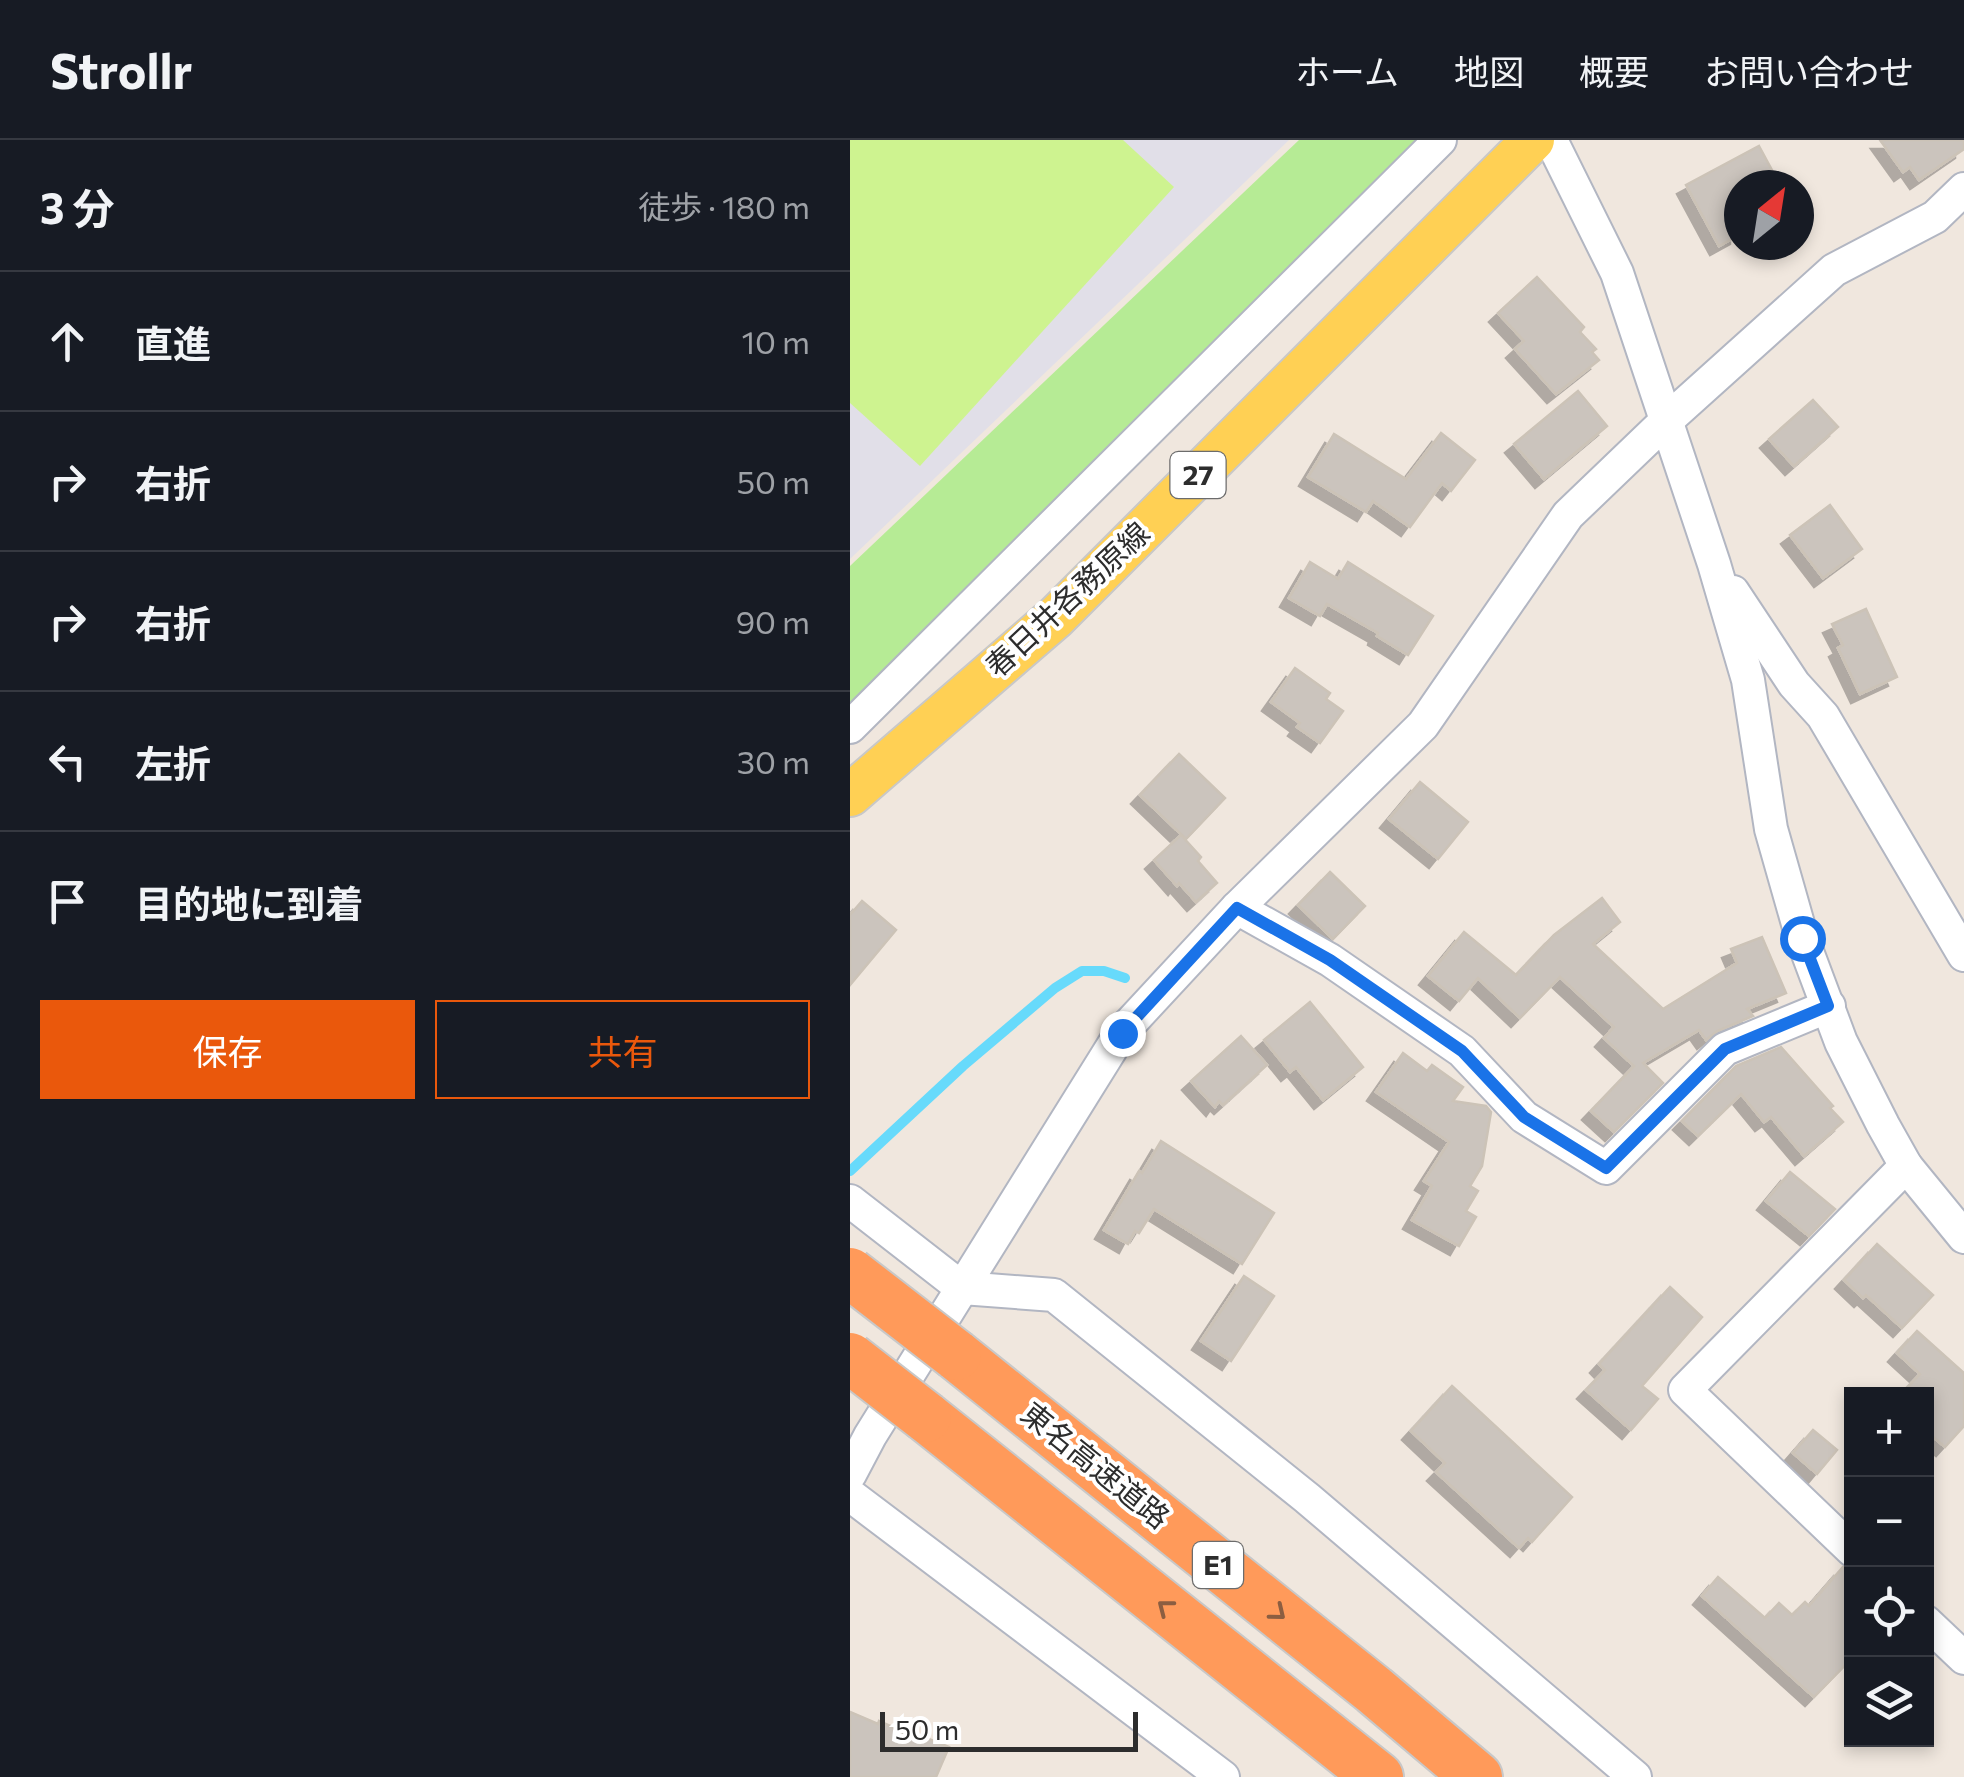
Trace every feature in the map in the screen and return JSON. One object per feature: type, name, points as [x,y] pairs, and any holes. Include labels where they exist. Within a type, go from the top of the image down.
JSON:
[{"type":"highway","name":"東名高速道路","points":[[850,1272],[1374,1690],[1477,1777]]},
{"type":"highway","name":"E1","points":[[850,1358],[1378,1777]]},
{"type":"main road","name":"春日井各務原線","points":[[854,784],[1056,616],[1533,140]]},
{"type":"street","points":[[850,727],[1440,140]]},
{"type":"street","points":[[1551,140],[1616,272],[1714,564],[1748,680],[1771,829],[1802,938],[1841,1042],[1906,1166],[1964,1237]]},
{"type":"street","points":[[850,1474],[860,1429],[962,1288],[1122,1033],[1237,908],[1423,725],[1568,515],[1834,270],[1935,218],[1964,189]]},
{"type":"street","points":[[1714,564],[1794,684],[1823,716],[1964,954]]},
{"type":"street","points":[[1237,908],[1330,960],[1462,1051],[1524,1117],[1606,1168],[1725,1049],[1828,1006]]},
{"type":"street","points":[[1844,1542],[1685,1390],[1906,1166]]},
{"type":"street","points":[[850,1201],[962,1288],[1054,1295],[1307,1498],[1636,1777]]},
{"type":"street","points":[[850,1495],[1223,1777]]},
{"type":"street","points":[[1934,1630],[1964,1658]]},
{"type":"shaded area","points":[[850,140],[1289,140],[850,559]]},
{"type":"green space","points":[[850,140],[1123,140],[1174,187],[920,466],[850,403]]},
{"type":"green space","points":[[1299,140],[1426,140],[850,718],[850,566]]},
{"type":"building","points":[[1880,140],[1964,140],[1964,149],[1919,180],[1910,167],[1903,172]]},
{"type":"building","points":[[1759,146],[1772,170],[1724,170],[1724,243],[1719,246],[1686,185]]},
{"type":"building","points":[[1537,277],[1584,327],[1580,332],[1596,349],[1592,352],[1599,360],[1556,394],[1515,349],[1524,341],[1498,313]]},
{"type":"building","points":[[1578,391],[1607,426],[1544,479],[1514,444]]},
{"type":"building","points":[[1813,400],[1838,427],[1794,466],[1769,439]]},
{"type":"building","points":[[1441,433],[1475,460],[1451,491],[1442,483],[1410,527],[1373,501],[1366,512],[1308,477],[1334,434],[1406,479]]},
{"type":"building","points":[[1830,505],[1862,549],[1823,578],[1790,535]]},
{"type":"building","points":[[1310,562],[1338,579],[1348,562],[1433,616],[1408,655],[1327,604],[1320,616],[1289,598]]},
{"type":"building","points":[[1866,609],[1897,677],[1860,694],[1838,648],[1843,645],[1832,624]]},
{"type":"building","points":[[1295,668],[1330,693],[1326,699],[1343,711],[1320,743],[1271,702]]},
{"type":"building","points":[[1179,754],[1225,798],[1186,839],[1140,795]]},
{"type":"building","points":[[1420,782],[1468,822],[1438,859],[1389,819]]},
{"type":"building","points":[[1181,835],[1217,883],[1196,902],[1154,860]]},
{"type":"building","points":[[1330,872],[1365,906],[1333,939],[1298,905]]},
{"type":"building","points":[[1602,898],[1620,922],[1593,944],[1663,1009],[1737,963],[1731,949],[1762,937],[1786,993],[1747,1009],[1753,1016],[1717,1031],[1706,1040],[1699,1030],[1643,1063],[1663,1083],[1614,1132],[1591,1111],[1634,1066],[1604,1038],[1614,1027],[1560,977],[1520,1018],[1478,978],[1459,1001],[1428,976],[1464,932],[1516,975],[1554,935]]},
{"type":"building","points":[[862,901],[896,930],[850,985],[850,915]]},
{"type":"building","points":[[1310,1002],[1363,1067],[1323,1100],[1296,1067],[1290,1072],[1264,1040]]},
{"type":"building","points":[[1241,1036],[1267,1065],[1223,1105],[1219,1101],[1215,1107],[1191,1081]]},
{"type":"building","points":[[1781,1047],[1843,1122],[1804,1156],[1771,1117],[1764,1122],[1741,1094],[1698,1136],[1682,1121],[1736,1066]]},
{"type":"building","points":[[1403,1053],[1427,1071],[1432,1065],[1463,1087],[1453,1101],[1486,1106],[1491,1112],[1482,1166],[1470,1186],[1478,1191],[1466,1211],[1476,1217],[1459,1246],[1412,1220],[1432,1186],[1424,1181],[1449,1142],[1376,1092]]},
{"type":"building","points":[[1161,1141],[1274,1213],[1242,1264],[1154,1209],[1128,1244],[1104,1230]]},
{"type":"building","points":[[1790,1172],[1835,1209],[1809,1236],[1766,1201]]},
{"type":"building","points":[[1877,1244],[1933,1295],[1902,1328],[1844,1280]]},
{"type":"building","points":[[1244,1276],[1274,1296],[1231,1361],[1201,1341]]},
{"type":"building","points":[[1670,1287],[1702,1317],[1642,1386],[1658,1399],[1631,1430],[1586,1390],[1605,1370],[1599,1364]]},
{"type":"building","points":[[1917,1331],[1964,1373],[1964,1426],[1945,1447],[1934,1438],[1934,1387],[1908,1387],[1920,1374],[1897,1353]]},
{"type":"building","points":[[1452,1386],[1572,1497],[1532,1542],[1528,1538],[1519,1548],[1436,1472],[1445,1463],[1411,1431]]},
{"type":"building","points":[[1813,1430],[1837,1450],[1817,1474],[1793,1453]]},
{"type":"building","points":[[1844,1567],[1844,1666],[1814,1697],[1702,1596],[1718,1577],[1765,1618],[1779,1603],[1792,1615],[1805,1602],[1809,1606]]},
{"type":"building","points":[[850,1712],[949,1747],[936,1777],[850,1777]]},
{"type":"waterway","points":[[850,1171],[963,1066],[1055,988],[1082,971],[1104,971],[1125,978]]},
{"type":"route","points":[[1122,1033],[1237,908],[1330,960],[1462,1051],[1524,1117],[1606,1168],[1725,1049],[1828,1006],[1802,938]]}]
